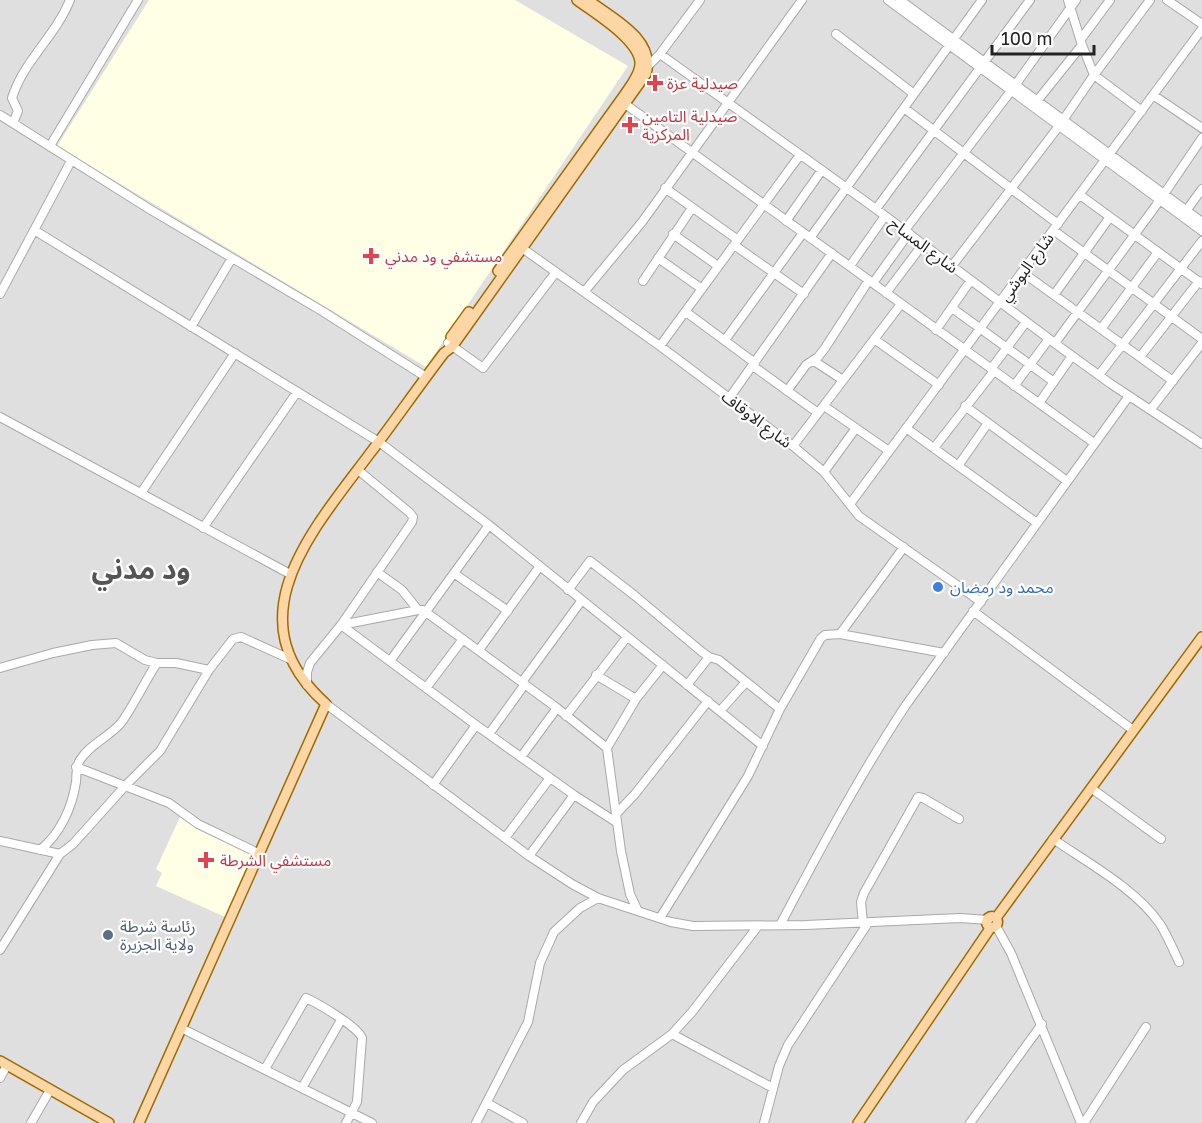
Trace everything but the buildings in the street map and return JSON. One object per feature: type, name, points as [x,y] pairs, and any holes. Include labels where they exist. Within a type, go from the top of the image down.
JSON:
[{"type":"main road","points":[[577,0],[630,41],[644,65]]},
{"type":"main road","points":[[448,348],[623,103],[644,65],[647,56],[640,41],[591,1]]},
{"type":"main road","points":[[139,1123],[326,704],[307,685],[290,659],[284,636],[282,612],[286,584],[290,574],[319,524],[522,248],[548,207]]},
{"type":"main road","points":[[858,1123],[993,923],[1202,637]]},
{"type":"main road","points":[[4,1063],[109,1123]]},
{"type":"street","points":[[13,123],[18,111],[12,98],[21,76],[53,33],[70,0]]},
{"type":"street","points":[[50,146],[138,0]]},
{"type":"street","points":[[644,65],[660,54],[700,0]]},
{"type":"street","points":[[584,292],[611,262],[802,0]]},
{"type":"street","points":[[725,340],[773,273],[846,188],[982,0]]},
{"type":"street","points":[[876,208],[1030,0]]},
{"type":"street","points":[[787,391],[806,365],[814,361],[825,348],[963,154],[1013,88],[1069,4],[1076,0]]},
{"type":"street","points":[[1037,100],[1110,0]]},
{"type":"street","points":[[952,266],[1062,123],[1094,75],[1150,0]]},
{"type":"street","points":[[1167,0],[1202,24]]},
{"type":"street","points":[[893,1],[1162,197],[1202,231]]},
{"type":"street","points":[[1069,4],[1094,75],[1142,111]]},
{"type":"street","name":"شارع البوشي","points":[[850,504],[1202,29]]},
{"type":"street","points":[[836,34],[914,94]]},
{"type":"street","name":"شارع المساح","points":[[660,54],[876,208],[1072,356],[1202,444]]},
{"type":"street","points":[[1013,88],[1037,100],[1062,123]]},
{"type":"street","points":[[1153,95],[1202,128]]},
{"type":"street","points":[[623,103],[1094,443]]},
{"type":"street","points":[[904,108],[1011,189],[1084,254],[1172,316],[1202,341],[1151,409]]},
{"type":"street","points":[[0,115],[71,161],[322,311],[426,377]]},
{"type":"street","points":[[1014,386],[1030,364],[1078,312],[1202,138]]},
{"type":"street","points":[[660,346],[765,206],[800,155]]},
{"type":"street","points":[[0,294],[4,278],[34,230],[71,161]]},
{"type":"street","points":[[786,221],[822,170]]},
{"type":"street","points":[[666,188],[773,273],[804,294]]},
{"type":"street","points":[[1186,210],[1202,189]]},
{"type":"street","points":[[1080,195],[1200,283],[1140,357]]},
{"type":"street","points":[[1162,197],[1202,222]]},
{"type":"street","points":[[643,281],[693,208]]},
{"type":"street","points":[[850,266],[885,216]]},
{"type":"street","points":[[1054,295],[1110,217]]},
{"type":"street","points":[[34,230],[379,442],[489,525],[763,746]]},
{"type":"street","points":[[674,234],[718,266]]},
{"type":"street","points":[[1099,375],[1202,241]]},
{"type":"street","points":[[886,293],[923,244]]},
{"type":"street","name":"شارع الاوقاف","points":[[522,248],[730,397],[824,472],[859,516],[981,602]]},
{"type":"street","points":[[1101,329],[1158,252]]},
{"type":"street","points":[[730,397],[832,253]]},
{"type":"street","points":[[191,327],[232,258]]},
{"type":"street","points":[[658,258],[702,289]]},
{"type":"street","points":[[448,348],[483,368],[556,272]]},
{"type":"street","points":[[1022,272],[1173,381]]},
{"type":"street","points":[[936,330],[971,280]]},
{"type":"street","points":[[793,446],[901,304]]},
{"type":"street","points":[[952,308],[1054,382]]},
{"type":"street","points":[[687,312],[818,413]]},
{"type":"street","points":[[934,448],[1026,322]]},
{"type":"street","points":[[874,339],[939,385]]},
{"type":"street","points":[[141,493],[234,353]]},
{"type":"street","points":[[1039,403],[1072,356]]},
{"type":"street","points":[[814,361],[843,380]]},
{"type":"street","points":[[203,528],[297,392]]},
{"type":"street","points":[[780,925],[838,816],[875,752],[906,705],[1129,396]]},
{"type":"street","points":[[824,405],[889,451]]},
{"type":"street","points":[[965,406],[1067,481]]},
{"type":"street","points":[[0,417],[290,574]]},
{"type":"street","points":[[958,466],[988,423]]},
{"type":"street","points":[[824,472],[856,428]]},
{"type":"street","points":[[906,428],[1037,523]]},
{"type":"street","points":[[307,685],[310,663],[341,625],[412,522],[413,517],[358,470]]},
{"type":"street","points":[[390,661],[422,611],[455,574],[489,525]]},
{"type":"street","points":[[840,634],[904,547]]},
{"type":"street","points":[[568,590],[590,561],[709,657],[719,660],[780,709]]},
{"type":"street","points":[[479,650],[540,566]]},
{"type":"street","points":[[376,572],[402,590],[422,611],[524,683],[607,748]]},
{"type":"street","points":[[455,574],[508,611]]},
{"type":"street","points":[[489,734],[582,600]]},
{"type":"street","points":[[341,625],[422,611]]},
{"type":"street","points":[[973,611],[1133,730]]},
{"type":"street","points":[[341,625],[521,758],[574,795],[616,818]]},
{"type":"street","points":[[660,918],[733,800],[763,746],[780,709],[821,638],[825,635],[840,634],[944,653]]},
{"type":"street","points":[[0,950],[60,854],[73,844],[160,751],[209,670],[237,637],[290,659]]},
{"type":"street","points":[[566,716],[627,637]]},
{"type":"street","points":[[426,688],[463,639]]},
{"type":"street","points":[[0,668],[82,647],[116,643],[140,658],[157,663],[172,662],[209,670]]},
{"type":"street","points":[[687,685],[709,657]]},
{"type":"street","points":[[39,850],[53,838],[61,827],[76,781],[76,767],[87,750],[122,721],[157,663]]},
{"type":"street","points":[[637,909],[630,894],[616,818],[607,748],[636,699],[663,665]]},
{"type":"street","points":[[596,675],[636,699]]},
{"type":"street","points":[[720,711],[746,682]]},
{"type":"street","points":[[616,818],[708,701]]},
{"type":"street","points":[[326,704],[529,856],[598,898],[693,926],[866,923],[960,918],[993,923],[1006,942],[1082,1123]]},
{"type":"street","points":[[521,758],[557,708]]},
{"type":"street","points":[[433,785],[476,725]]},
{"type":"street","points":[[76,767],[169,803],[198,824],[260,854]]},
{"type":"street","points":[[505,838],[550,778]]},
{"type":"street","points":[[1091,788],[1161,839]]},
{"type":"street","points":[[529,856],[574,795]]},
{"type":"street","points":[[764,1123],[779,1065],[788,1045],[866,923],[861,902],[864,893],[918,797],[959,819]]},
{"type":"street","points":[[1053,839],[1126,890],[1146,907],[1160,925],[1179,962]]},
{"type":"street","points":[[0,841],[60,854]]},
{"type":"street","points":[[476,1123],[528,1022],[540,963],[554,932],[580,908],[598,898]]},
{"type":"street","points":[[581,1123],[593,1102],[623,1070],[672,1034],[693,1012],[758,926]]},
{"type":"street","points":[[265,1069],[306,998],[341,1020],[362,1038],[357,1102],[346,1123]]},
{"type":"street","points":[[302,1088],[341,1020]]},
{"type":"street","points":[[970,1123],[1042,1024]]},
{"type":"street","points":[[1082,1123],[1146,1027]]},
{"type":"street","points":[[182,1028],[372,1123]]},
{"type":"street","points":[[672,1034],[773,1088]]},
{"type":"street","points":[[0,1078],[4,1063]]},
{"type":"street","points":[[31,1123],[50,1090]]},
{"type":"street","points":[[487,1103],[523,1123]]},
{"type":"shaded area","points":[[0,0],[1202,0],[1202,1123],[0,1123]]},
{"type":"shaded area","name":"مستشفي ود مدني","points":[[149,0],[515,0],[628,66],[426,367],[57,146]]},
{"type":"shaded area","name":"مستشفي الشرطة","points":[[180,817],[255,851],[225,917],[156,886],[162,873],[156,869]]},
{"type":"place","name":"صيدلية عزة","points":[[655,83]]},
{"type":"place","name":"صيدلية التامين المركزية","points":[[630,125]]},
{"type":"place","name":"مستشفي ود مدني","points":[[371,256]]},
{"type":"place","name":"محمد ود رمضان","points":[[938,587]]},
{"type":"place","name":"مستشفي الشرطة","points":[[206,860]]},
{"type":"place","name":"رئاسة شرطة ولاية الجزيرة","points":[[108,935]]},
{"type":"district","name":"ود مدني","points":[[141,568]]}]
